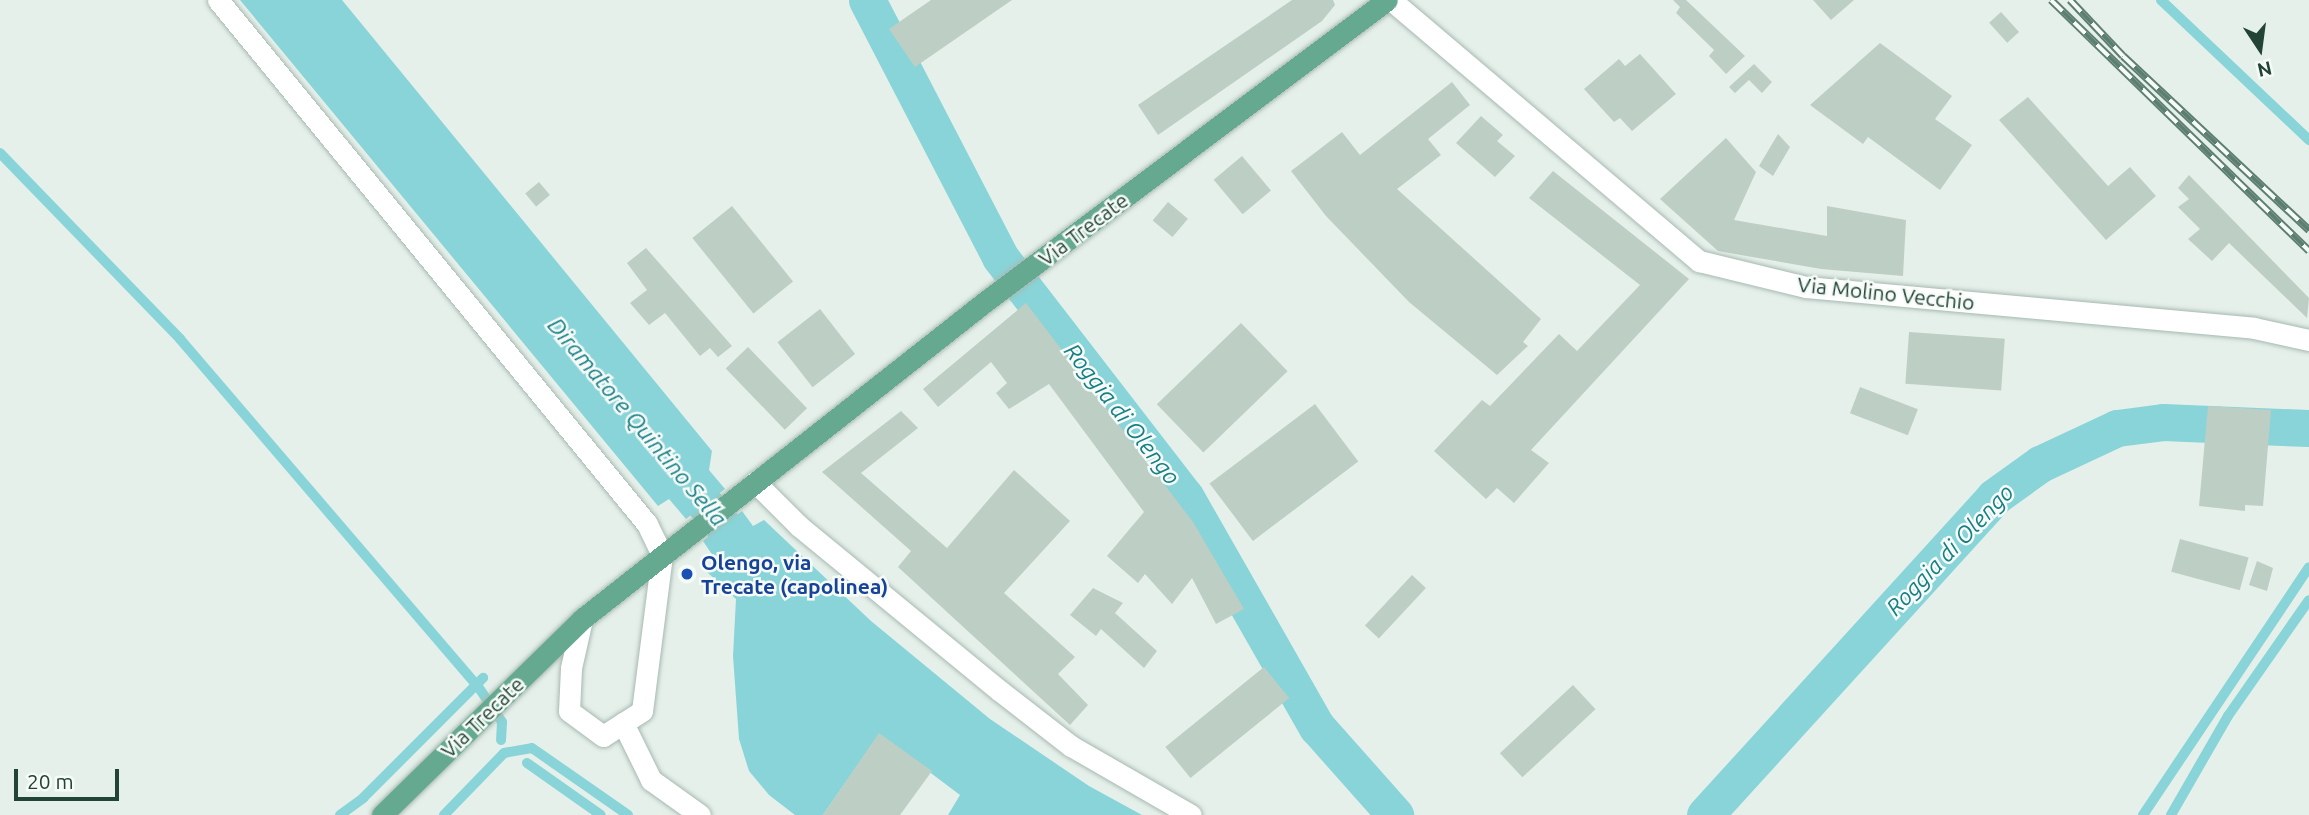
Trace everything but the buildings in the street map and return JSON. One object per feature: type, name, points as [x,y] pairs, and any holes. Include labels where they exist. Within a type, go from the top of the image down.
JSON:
[{"type":"main road","name":"Via Trecate","points":[[382,815],[501,695],[582,619],[780,460],[986,301],[1389,0]]},
{"type":"street","points":[[218,0],[647,524],[662,555],[642,711],[603,736],[569,711],[571,668],[582,619]]},
{"type":"street","name":"Via Molino Vecchio","points":[[1389,0],[1699,261],[1806,287],[2254,328],[2309,340]]},
{"type":"street","points":[[755,482],[799,527],[1071,746],[1191,815]]},
{"type":"street","points":[[623,723],[651,780],[699,815]]},
{"type":"water","points":[[240,0],[342,0],[712,451],[709,470],[725,489],[686,519],[669,499],[658,506]]},
{"type":"water","points":[[742,511],[753,526],[764,520],[871,621],[990,719],[1089,786],[1142,815],[948,815],[960,795],[879,734],[823,815],[795,815],[769,795],[749,771],[739,739],[733,656],[736,599],[706,571],[715,559],[703,541]]},
{"type":"waterway","name":"Roggia di Olengo","points":[[867,0],[1000,257],[1185,496],[1317,727],[1395,815]]},
{"type":"waterway","points":[[2161,0],[2309,140]]},
{"type":"waterway","points":[[0,153],[180,339],[477,685],[502,722],[501,740]]},
{"type":"waterway","name":"Roggia di Olengo","points":[[1705,815],[1994,497],[2040,464],[2117,428],[2163,422],[2309,428]]},
{"type":"waterway","name":"Diramatore Quintino Sella","points":[[672,465],[756,565]]},
{"type":"waterway","points":[[2143,815],[2309,567]]},
{"type":"waterway","points":[[2171,815],[2228,716],[2309,600]]},
{"type":"waterway","points":[[340,815],[363,798],[483,678]]},
{"type":"waterway","points":[[444,815],[504,753],[532,748],[628,815]]},
{"type":"waterway","points":[[527,763],[601,815]]},
{"type":"railway","points":[[2051,0],[2309,251]]},
{"type":"railway","points":[[2070,0],[2123,56],[2309,230]]},
{"type":"place","name":"Olengo, via Trecate (capolinea)","points":[[687,574]]}]
